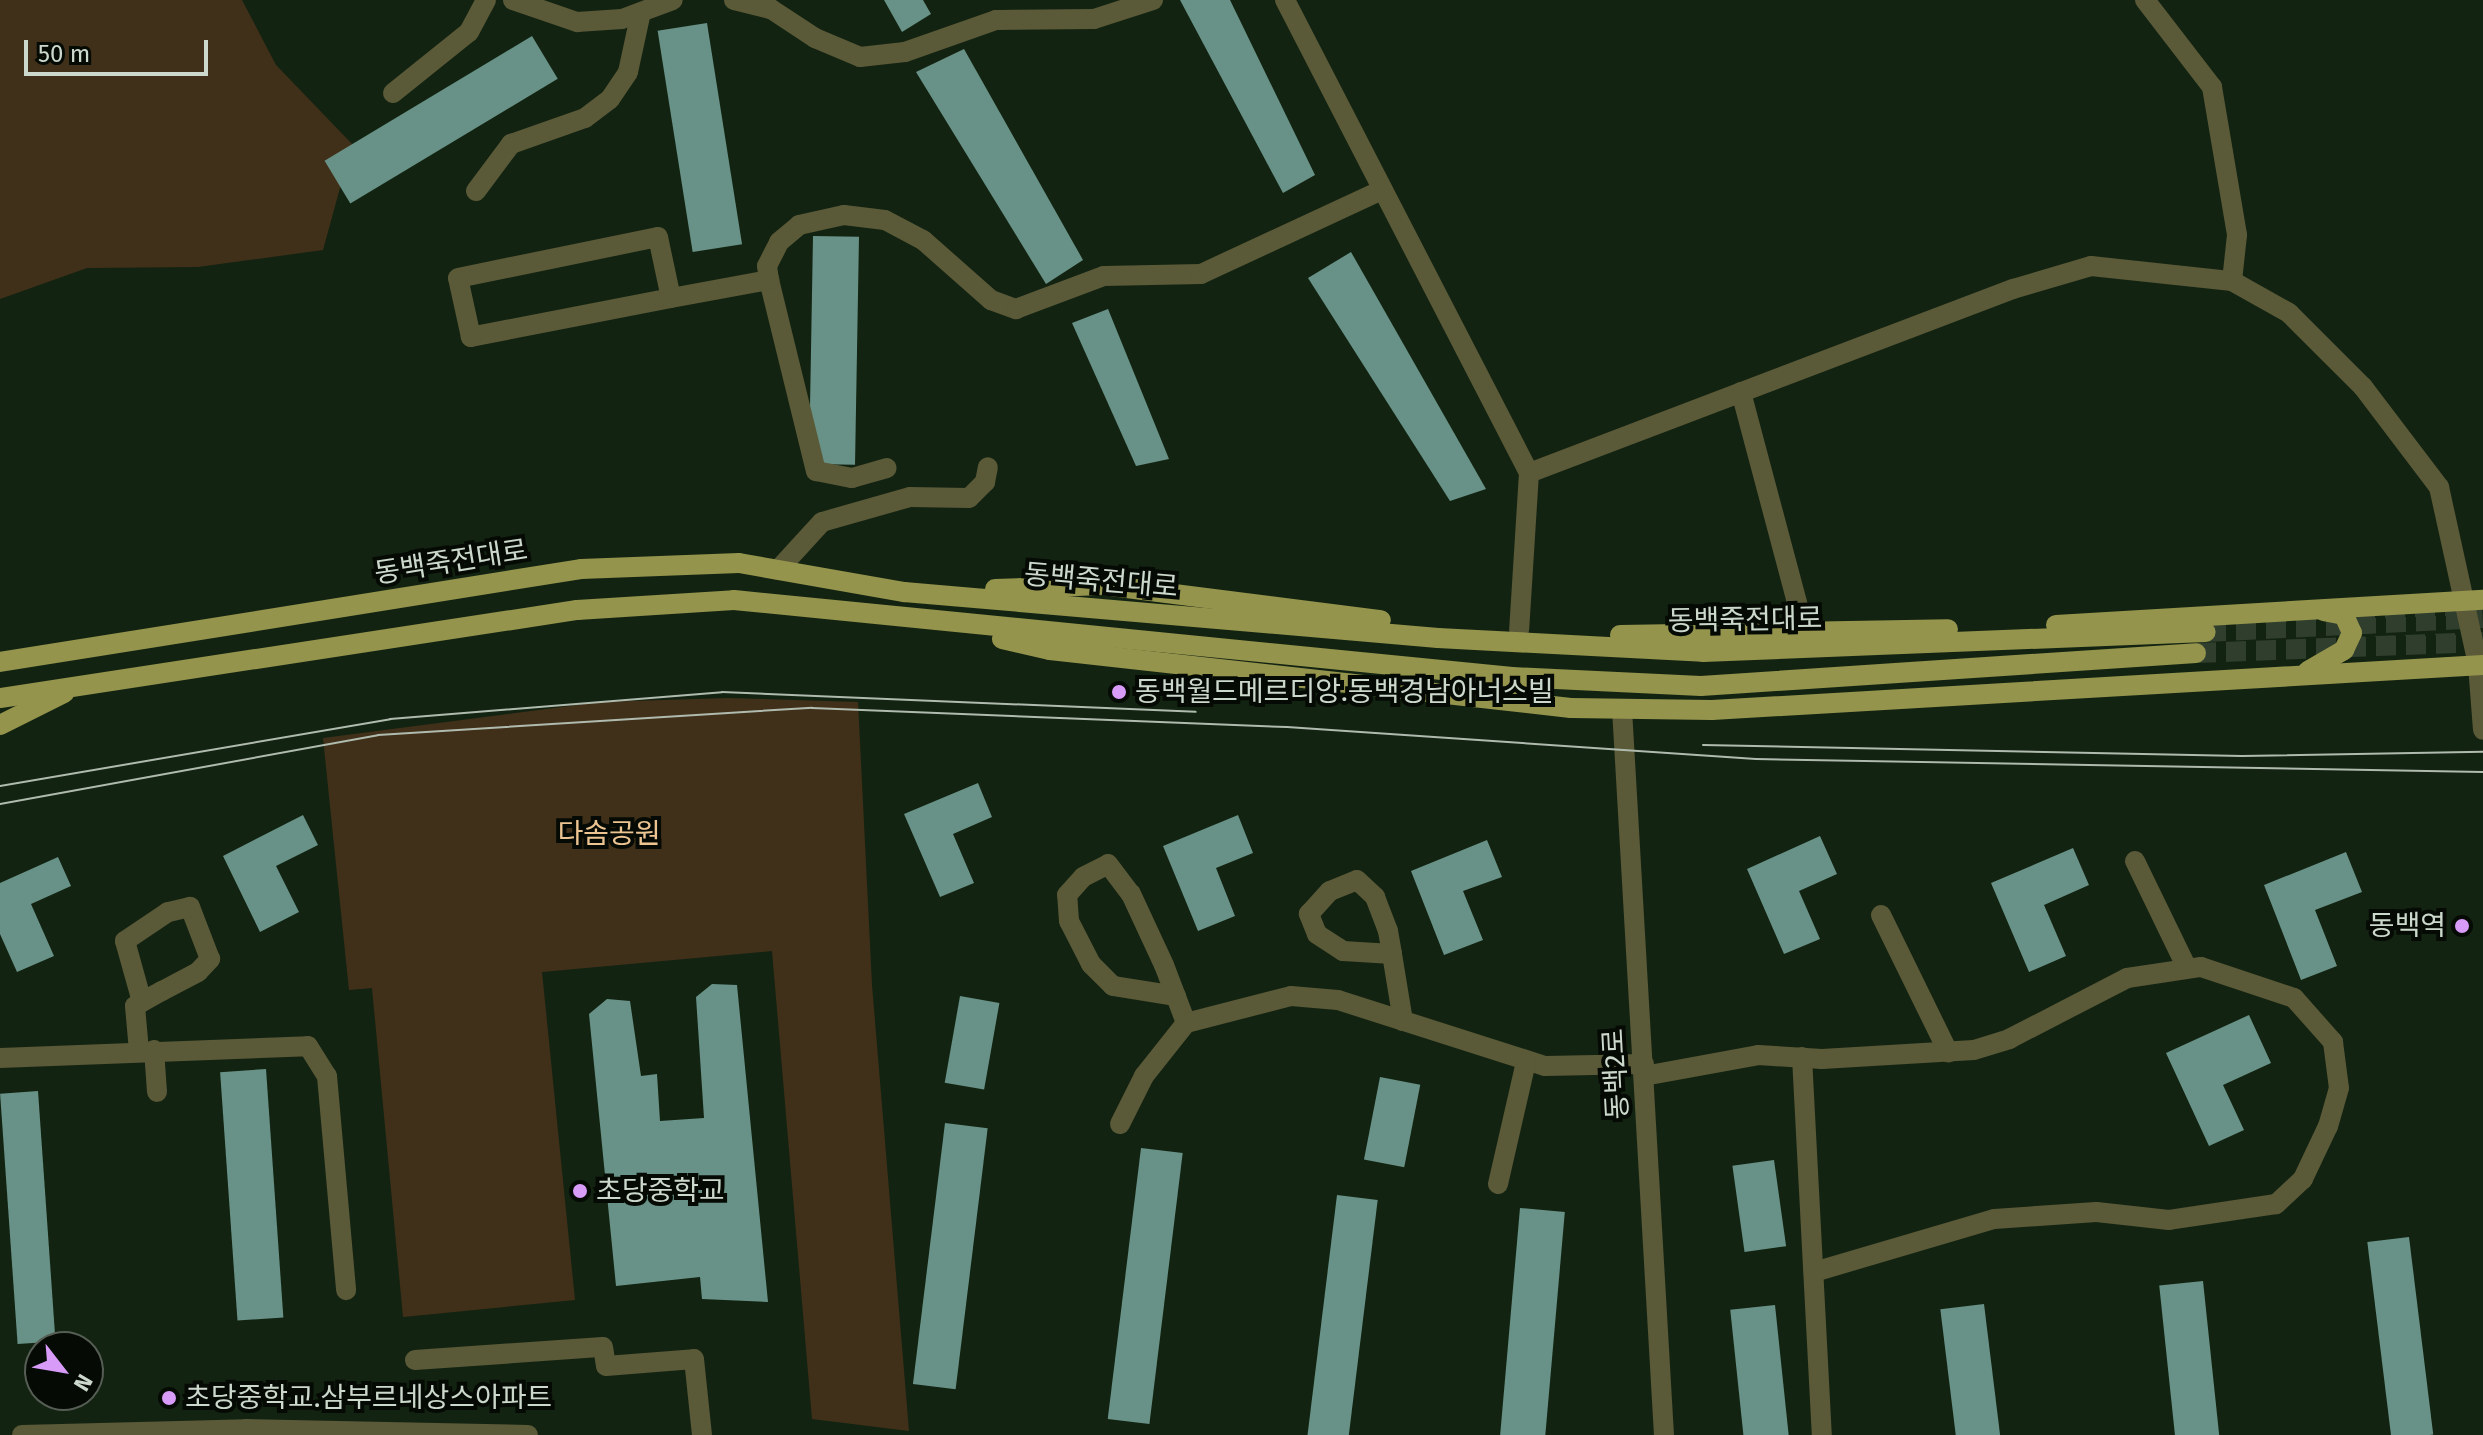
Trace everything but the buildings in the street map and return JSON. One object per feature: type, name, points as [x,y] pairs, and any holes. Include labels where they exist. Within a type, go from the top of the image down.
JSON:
[{"type":"main road","name":"동백죽전대로","points":[[0,662],[581,569],[739,563],[904,592],[1438,638],[1703,652],[2206,632]]},
{"type":"main road","points":[[904,592],[1103,585],[1428,626],[1519,630],[1805,632],[2316,610],[2474,600]]},
{"type":"main road","name":"동백죽전대로","points":[[0,698],[593,609],[734,600],[920,621],[1512,677],[1701,686],[2196,653]]},
{"type":"main road","points":[[2301,674],[2344,650],[2352,633],[2344,615],[2316,610]]},
{"type":"main road","points":[[920,621],[1050,650],[1433,695],[1622,709],[1712,710],[2480,665]]},
{"type":"main road","points":[[0,725],[82,684]]},
{"type":"street","points":[[393,93],[469,32],[486,0]]},
{"type":"street","points":[[513,0],[577,22],[641,12],[673,0]]},
{"type":"street","points":[[734,0],[771,9],[815,38],[860,57],[905,52],[996,20],[1094,19],[1153,0]]},
{"type":"street","points":[[1285,0],[1529,473],[1519,630]]},
{"type":"street","points":[[2145,0],[2212,87],[2235,219],[2232,281]]},
{"type":"street","points":[[476,191],[511,144],[585,118],[610,99],[628,72],[641,12]]},
{"type":"street","points":[[887,468],[852,478],[816,471],[767,266],[779,242],[799,225],[844,215],[885,220],[923,240],[991,300],[1016,309],[1104,276],[1201,274],[1382,190]]},
{"type":"street","points":[[671,298],[658,237],[458,278],[471,337],[769,280]]},
{"type":"street","points":[[1529,473],[1741,392],[2091,266],[2232,281],[2289,313],[2363,387],[2439,487],[2474,600],[2483,730]]},
{"type":"street","points":[[1741,392],[1805,632]]},
{"type":"street","points":[[778,570],[822,522],[910,497],[969,498],[985,482],[988,467]]},
{"type":"street","name":"동백2로","points":[[1622,709],[1664,1435]]},
{"type":"street","points":[[2135,861],[2187,968]]},
{"type":"street","points":[[1176,996],[1113,986],[1091,964],[1069,921],[1067,895],[1083,877],[1108,864],[1131,894],[1176,996],[1186,1023]]},
{"type":"street","points":[[142,1002],[125,941],[188,900],[210,959],[142,1002],[135,1006],[157,1092]]},
{"type":"street","points":[[1881,915],[1948,1052]]},
{"type":"street","points":[[1392,954],[1403,1021]]},
{"type":"street","points":[[1120,1124],[1144,1076],[1186,1023],[1291,996],[1338,1000],[1526,1062],[1644,1070],[1758,1055],[1802,1057],[1948,1052],[2009,1039],[2127,978],[2187,968],[2234,974],[2294,998],[2333,1042],[2339,1072],[2335,1107],[2314,1161],[2289,1194],[2257,1211],[2169,1220],[2096,1212],[1994,1219],[1814,1272]]},
{"type":"street","points":[[0,1058],[295,1045],[318,1054],[327,1076],[346,1290]]},
{"type":"street","points":[[1802,1057],[1822,1435]]},
{"type":"street","points":[[1498,1184],[1526,1062]]},
{"type":"street","points":[[415,1360],[603,1347],[606,1366],[694,1359],[702,1435]]},
{"type":"street","points":[[22,1435],[246,1432],[528,1435]]},
{"type":"green space","points":[[0,0],[242,0],[276,65],[352,144],[323,250],[198,267],[87,268],[0,299]]},
{"type":"green space","name":"다솜공원","points":[[728,698],[858,702],[872,985],[909,1431],[812,1419],[772,951],[542,972],[575,1300],[403,1317],[372,988],[349,990],[323,738],[600,702]]},
{"type":"tunnel","points":[[2206,632],[2483,618]]},
{"type":"tunnel","points":[[2196,653],[2483,642]]},
{"type":"tram line","points":[[0,786],[390,719],[722,692],[1196,712]]},
{"type":"tram line","points":[[0,804],[378,735],[812,708],[1287,727],[1756,759],[2483,772]]},
{"type":"tram line","points":[[1703,745],[2242,756],[2483,752]]},
{"type":"place","name":"동백월드메르디앙.동백경남아너스빌","points":[[1119,692]]},
{"type":"place","name":"동백역","points":[[2462,926]]},
{"type":"place","name":"초당중학교","points":[[580,1191]]},
{"type":"place","name":"초당중학교.삼부르네상스아파트","points":[[169,1398]]}]
